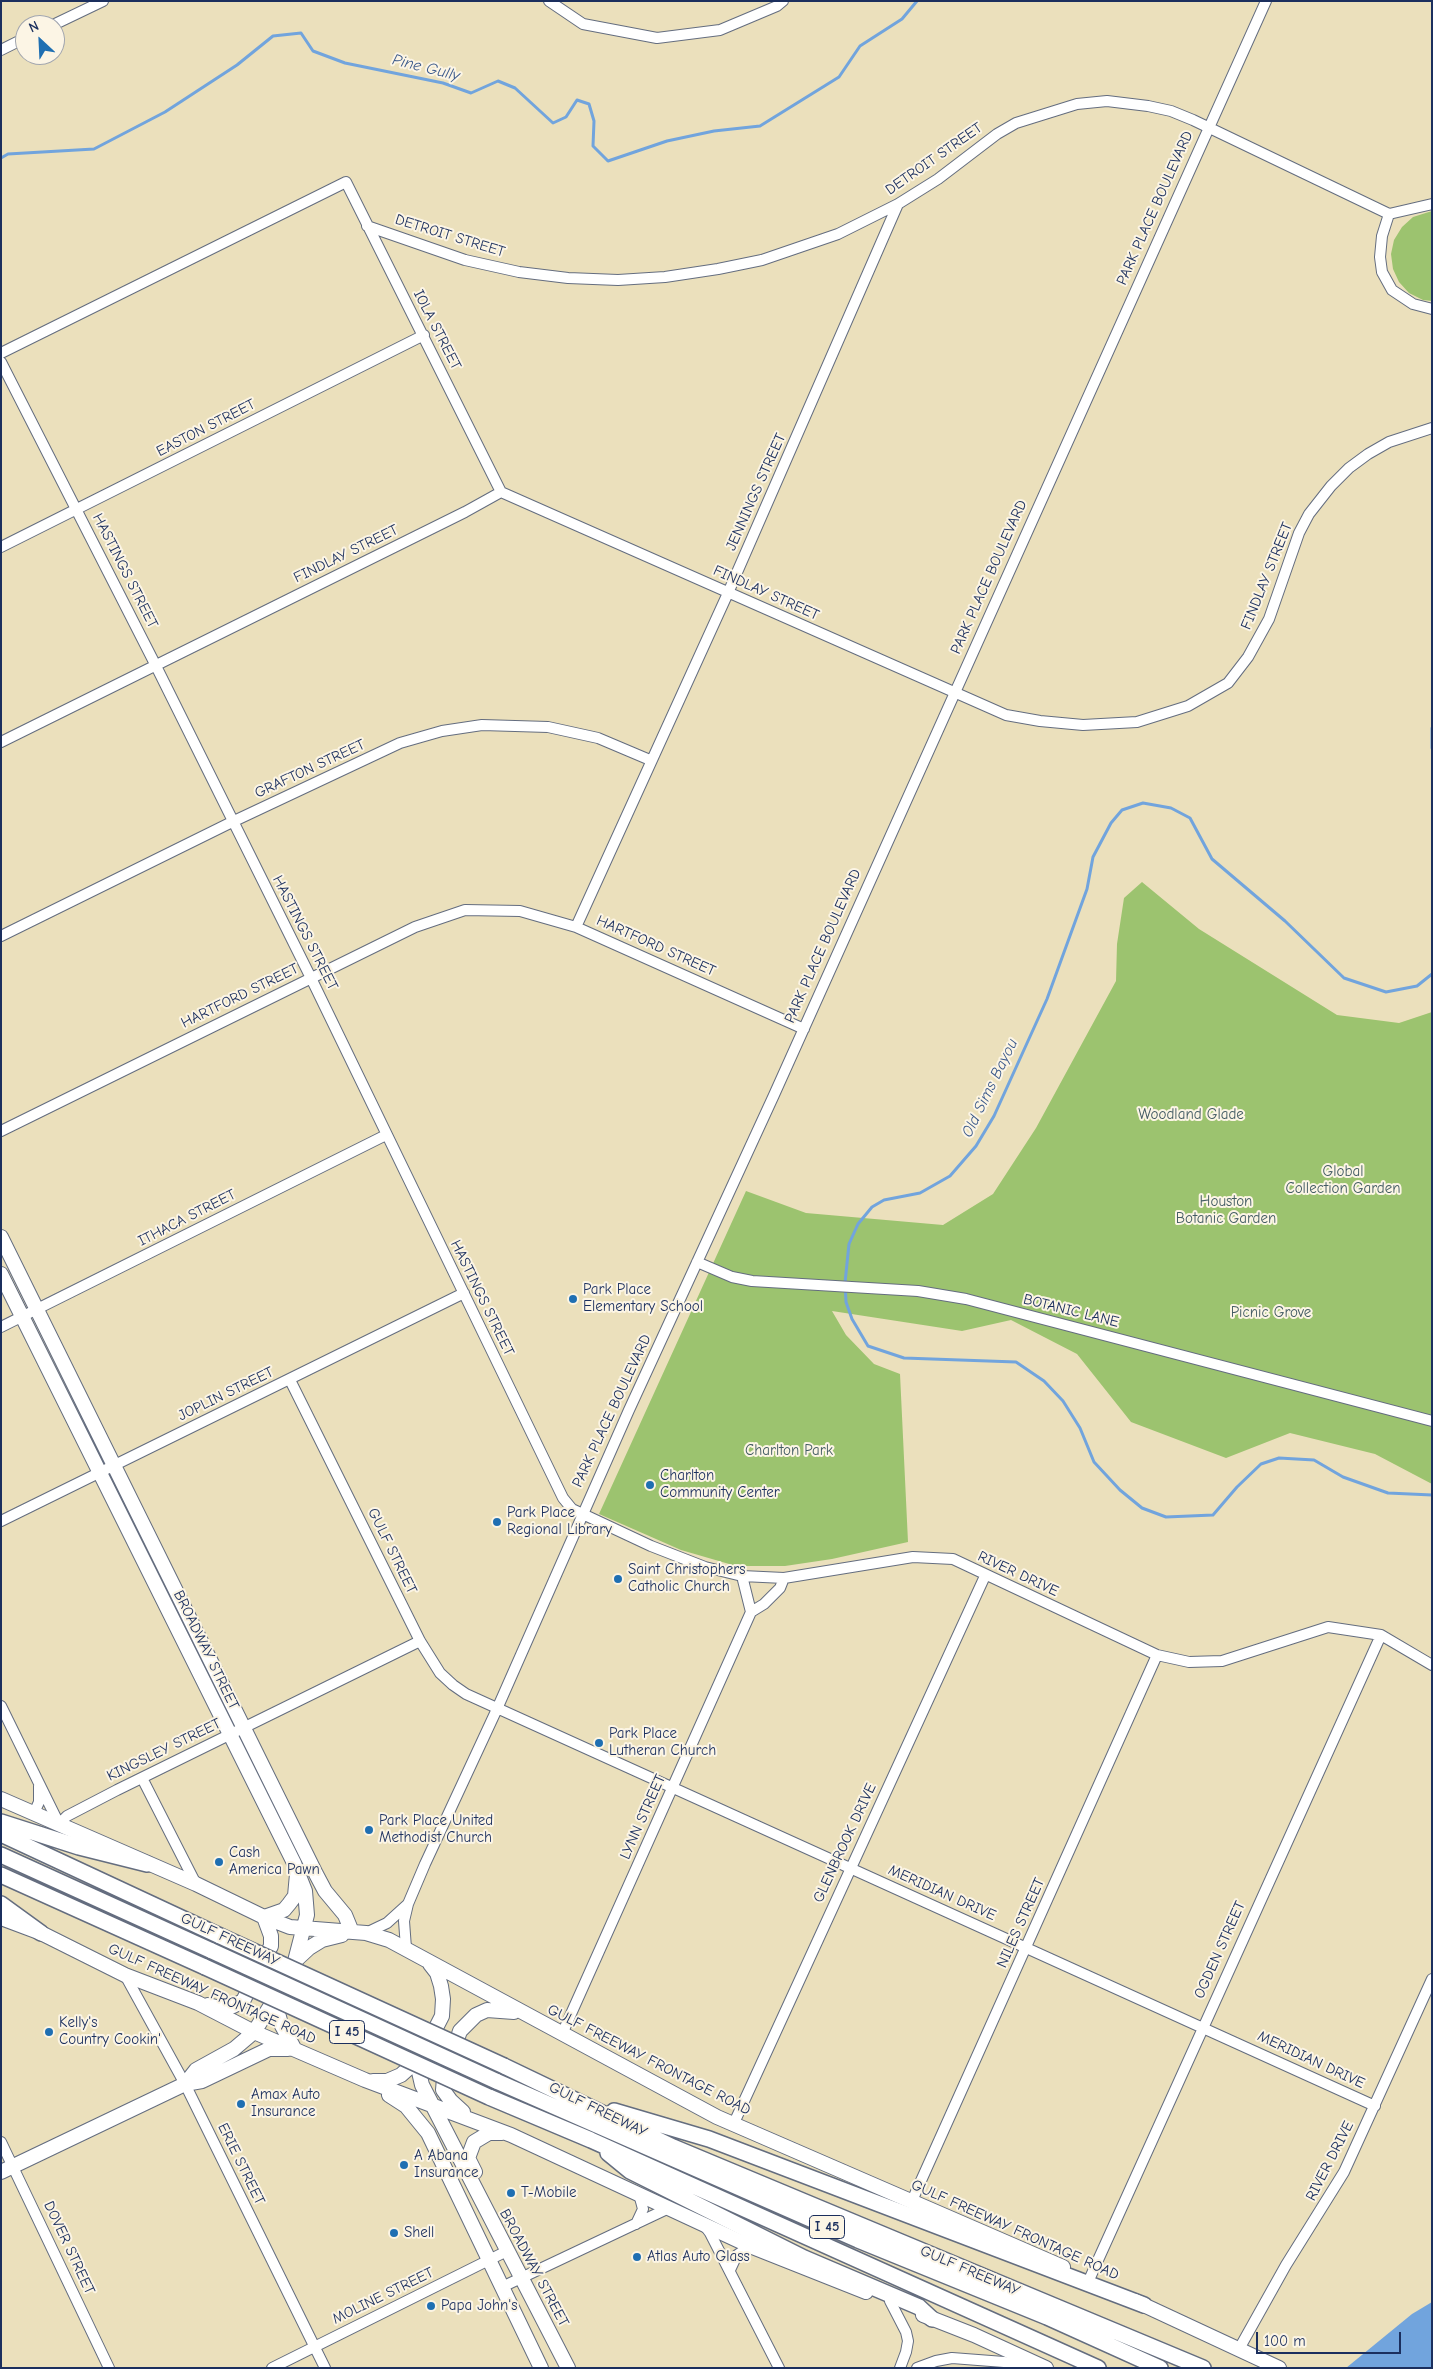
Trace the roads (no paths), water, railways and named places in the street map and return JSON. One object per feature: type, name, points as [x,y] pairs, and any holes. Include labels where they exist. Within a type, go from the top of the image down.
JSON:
[{"type":"highway","points":[[1,1822],[78,1847],[147,1864]]},
{"type":"highway","name":"GULF FREEWAY","points":[[1,1834],[582,2102],[673,2147],[1202,2368]]},
{"type":"highway","name":"GULF FREEWAY","points":[[1,1855],[496,2081],[858,2240],[1046,2317],[1160,2368]]},
{"type":"highway","name":"GULF FREEWAY","points":[[1,1875],[489,2098],[591,2140],[1098,2368]]},
{"type":"highway","points":[[1,1904],[41,1933]]},
{"type":"highway","points":[[582,2102],[686,2130],[1144,2305]]},
{"type":"highway","points":[[591,2140],[630,2171],[804,2258],[919,2307],[932,2319]]},
{"type":"main road","name":"BROADWAY STREET","points":[[1,1237],[115,1464],[316,1874],[325,1891],[359,1932]]},
{"type":"main road","name":"BROADWAY STREET","points":[[1,1274],[294,1863],[305,1891],[307,1915],[295,1961],[278,1994],[280,2024],[294,2048]]},
{"type":"main road","points":[[182,1638],[196,1631]]},
{"type":"main road","name":"GULF FREEWAY FRONTAGE ROAD","points":[[1,1799],[196,1884],[264,1917],[290,1926],[359,1932],[406,1948],[430,1964],[717,2117],[1089,2280],[1277,2367]]},
{"type":"main road","points":[[198,2003],[220,2008],[233,2006],[243,2001],[271,1946],[271,1936],[264,1917],[284,1910],[295,1896],[298,1878],[294,1863]]},
{"type":"main road","name":"GULF FREEWAY FRONTAGE ROAD","points":[[1,1918],[41,1933],[125,1975],[198,2003],[254,2032],[365,2080],[470,2118],[750,2246],[890,2301],[1037,2367]]},
{"type":"main road","points":[[295,1961],[309,1948],[322,1940],[359,1932]]},
{"type":"main road","name":"BROADWAY STREET","points":[[430,1964],[437,1973],[441,1986],[443,1999],[442,2016],[421,2057],[419,2072],[422,2085],[568,2368]]},
{"type":"main road","points":[[185,2084],[196,2070],[234,2049],[254,2032],[278,1994]]},
{"type":"main road","points":[[470,2118],[451,2101],[443,2090],[444,2078],[460,2032],[476,2015],[488,2010],[524,2014]]},
{"type":"main road","points":[[7,2169],[185,2084],[202,2081],[269,2049],[294,2048]]},
{"type":"main road","points":[[365,2080],[387,2081],[400,2075],[421,2057]]},
{"type":"main road","points":[[365,2080],[406,2106],[424,2126],[541,2368]]},
{"type":"main road","points":[[473,2186],[475,2173],[468,2158],[471,2145],[488,2133],[505,2133]]},
{"type":"street","points":[[65,19],[103,1]]},
{"type":"street","points":[[549,1],[582,24],[657,38],[720,30],[777,6],[783,1]]},
{"type":"street","name":"PARK PLACE BOULEVARD","points":[[406,1948],[404,1921],[408,1904],[1266,1]]},
{"type":"street","points":[[1,50],[15,43]]},
{"type":"street","name":"DETROIT STREET","points":[[367,226],[465,260],[519,272],[568,278],[618,280],[665,277],[762,260],[838,234],[898,204],[1008,128],[1045,113],[1077,104],[1107,101],[1137,104],[1171,111],[1209,126],[1389,214]]},
{"type":"street","name":"IOLA STREET","points":[[1,353],[346,182],[501,492]]},
{"type":"street","name":"JENNINGS STREET","points":[[576,927],[650,760],[728,593],[898,204]]},
{"type":"street","points":[[1432,204],[1410,207],[1389,214],[1382,236],[1380,257],[1386,282],[1392,290],[1406,300],[1432,309]]},
{"type":"street","name":"EASTON STREET","points":[[1,547],[424,335]]},
{"type":"street","name":"HASTINGS STREET","points":[[1,362],[155,664],[464,1293],[562,1498],[572,1509],[583,1514]]},
{"type":"street","name":"FINDLAY STREET","points":[[1,742],[155,664],[466,512],[501,492],[954,693],[1006,714],[1040,721],[1083,725],[1137,722],[1180,710],[1209,696],[1228,683],[1248,657],[1269,619],[1299,533],[1309,514],[1331,486],[1349,468],[1368,454],[1389,442],[1432,428]]},
{"type":"street","name":"GRAFTON STREET","points":[[1,936],[232,822],[400,743],[442,731],[482,725],[548,727],[598,738],[650,760]]},
{"type":"street","name":"HARTFORD STREET","points":[[1,1132],[415,927],[465,910],[520,911],[576,927],[804,1029]]},
{"type":"street","name":"ITHACA STREET","points":[[1,1327],[386,1135]]},
{"type":"street","name":"BOTANIC LANE","points":[[698,1262],[732,1277],[768,1282],[918,1291],[976,1302],[1432,1420]]},
{"type":"street","name":"JOPLIN STREET","points":[[1,1521],[464,1293]]},
{"type":"street","name":"GULF STREET","points":[[290,1380],[420,1641],[440,1673],[453,1685],[497,1709]]},
{"type":"street","name":"RIVER DRIVE","points":[[583,1514],[651,1546],[705,1567],[742,1576],[784,1578],[913,1557],[953,1559],[984,1576],[1157,1655],[1189,1662],[1222,1661],[1328,1627],[1380,1634],[1432,1664]]},
{"type":"street","points":[[742,1576],[751,1612]]},
{"type":"street","name":"GLENBROOK DRIVE","points":[[734,2123],[984,1576]]},
{"type":"street","name":"LYNN STREET","points":[[562,2034],[751,1612],[764,1604],[780,1588],[784,1578]]},
{"type":"street","name":"OGDEN STREET","points":[[1089,2280],[1380,1634]]},
{"type":"street","name":"KINGSLEY STREET","points":[[59,1824],[67,1816],[229,1734],[420,1641]]},
{"type":"street","name":"NILES STREET","points":[[911,2203],[1157,1655]]},
{"type":"street","points":[[1,1706],[39,1786],[54,1809],[59,1824]]},
{"type":"street","name":"MERIDIAN DRIVE","points":[[497,1709],[1202,2026],[1375,2106]]},
{"type":"street","points":[[142,1778],[196,1884]]},
{"type":"street","points":[[34,1813],[39,1802],[39,1786]]},
{"type":"street","name":"PARK PLACE BOULEVARD","points":[[359,1932],[392,1919],[408,1904]]},
{"type":"street","name":"ERIE STREET","points":[[125,1975],[185,2084],[325,2368]]},
{"type":"street","name":"RIVER DRIVE","points":[[1239,2349],[1290,2258],[1344,2172],[1432,1979]]},
{"type":"street","name":"DOVER STREET","points":[[1,2142],[7,2169],[109,2368]]},
{"type":"street","points":[[636,2224],[643,2209],[639,2194]]},
{"type":"street","points":[[502,2287],[669,2208]]},
{"type":"street","points":[[703,2225],[710,2233],[730,2270],[779,2368]]},
{"type":"street","points":[[730,2270],[737,2255],[750,2246]]},
{"type":"street","name":"MOLINE STREET","points":[[272,2368],[507,2251]]},
{"type":"street","points":[[890,2301],[906,2332],[908,2341],[900,2368]]},
{"type":"street","points":[[917,2368],[936,2361],[952,2358],[1037,2367]]},
{"type":"water","points":[[1432,2302],[1432,2368],[1346,2368],[1412,2314]]},
{"type":"waterway","name":"Pine Gully","points":[[1,158],[8,154],[94,149],[165,112],[237,65],[273,36],[301,33],[313,51],[345,63],[443,83],[471,93],[498,81],[515,88],[553,123],[566,117],[577,100],[589,104],[594,121],[593,146],[608,161],[667,141],[714,131],[760,126],[839,77],[860,46],[902,19],[917,1]]},
{"type":"waterway","name":"Old Sims Bayou","points":[[1432,728],[1432,748]]},
{"type":"waterway","name":"Old Sims Bayou","points":[[1432,974],[1417,986],[1386,992],[1344,978],[1285,921],[1212,859],[1190,818],[1171,808],[1143,803],[1122,810],[1111,823],[1093,857],[1087,889],[1047,999],[994,1116],[976,1146],[950,1176],[920,1193],[884,1200],[872,1207],[858,1224],[849,1244],[845,1283],[846,1302],[852,1319],[868,1346],[904,1358],[1016,1362],[1044,1381],[1063,1401],[1080,1428],[1094,1462],[1120,1490],[1142,1508],[1166,1517],[1213,1515],[1237,1487],[1261,1464],[1279,1458],[1314,1460],[1343,1477],[1388,1493],[1432,1495]]},
{"type":"place","name":"Park Place Elementary School","points":[[573,1299]]},
{"type":"place","name":"Charlton Community Center","points":[[650,1485]]},
{"type":"place","name":"Park Place Regional Library","points":[[497,1522]]},
{"type":"place","name":"Saint Christophers Catholic Church","points":[[618,1579]]},
{"type":"place","name":"Park Place Lutheran Church","points":[[599,1743]]},
{"type":"place","name":"Park Place United Methodist Church","points":[[369,1830]]},
{"type":"place","name":"Cash America Pawn","points":[[219,1862]]},
{"type":"place","name":"Kelly's Country Cookin'","points":[[49,2032]]},
{"type":"place","name":"Amax Auto Insurance","points":[[241,2104]]},
{"type":"place","name":"A Abana Insurance","points":[[404,2165]]},
{"type":"place","name":"T-Mobile","points":[[511,2193]]},
{"type":"place","name":"Shell","points":[[394,2233]]},
{"type":"place","name":"Atlas Auto Glass","points":[[637,2257]]},
{"type":"place","name":"Papa John's","points":[[431,2306]]},
{"type":"park label","name":"Woodland Glade","points":[[1191,1115]]},
{"type":"park label","name":"Global Collection Garden","points":[[1343,1180]]},
{"type":"park label","name":"Houston Botanic Garden","points":[[1226,1210]]},
{"type":"park label","name":"Picnic Grove","points":[[1271,1313]]},
{"type":"park label","name":"Charlton Park","points":[[789,1451]]}]
